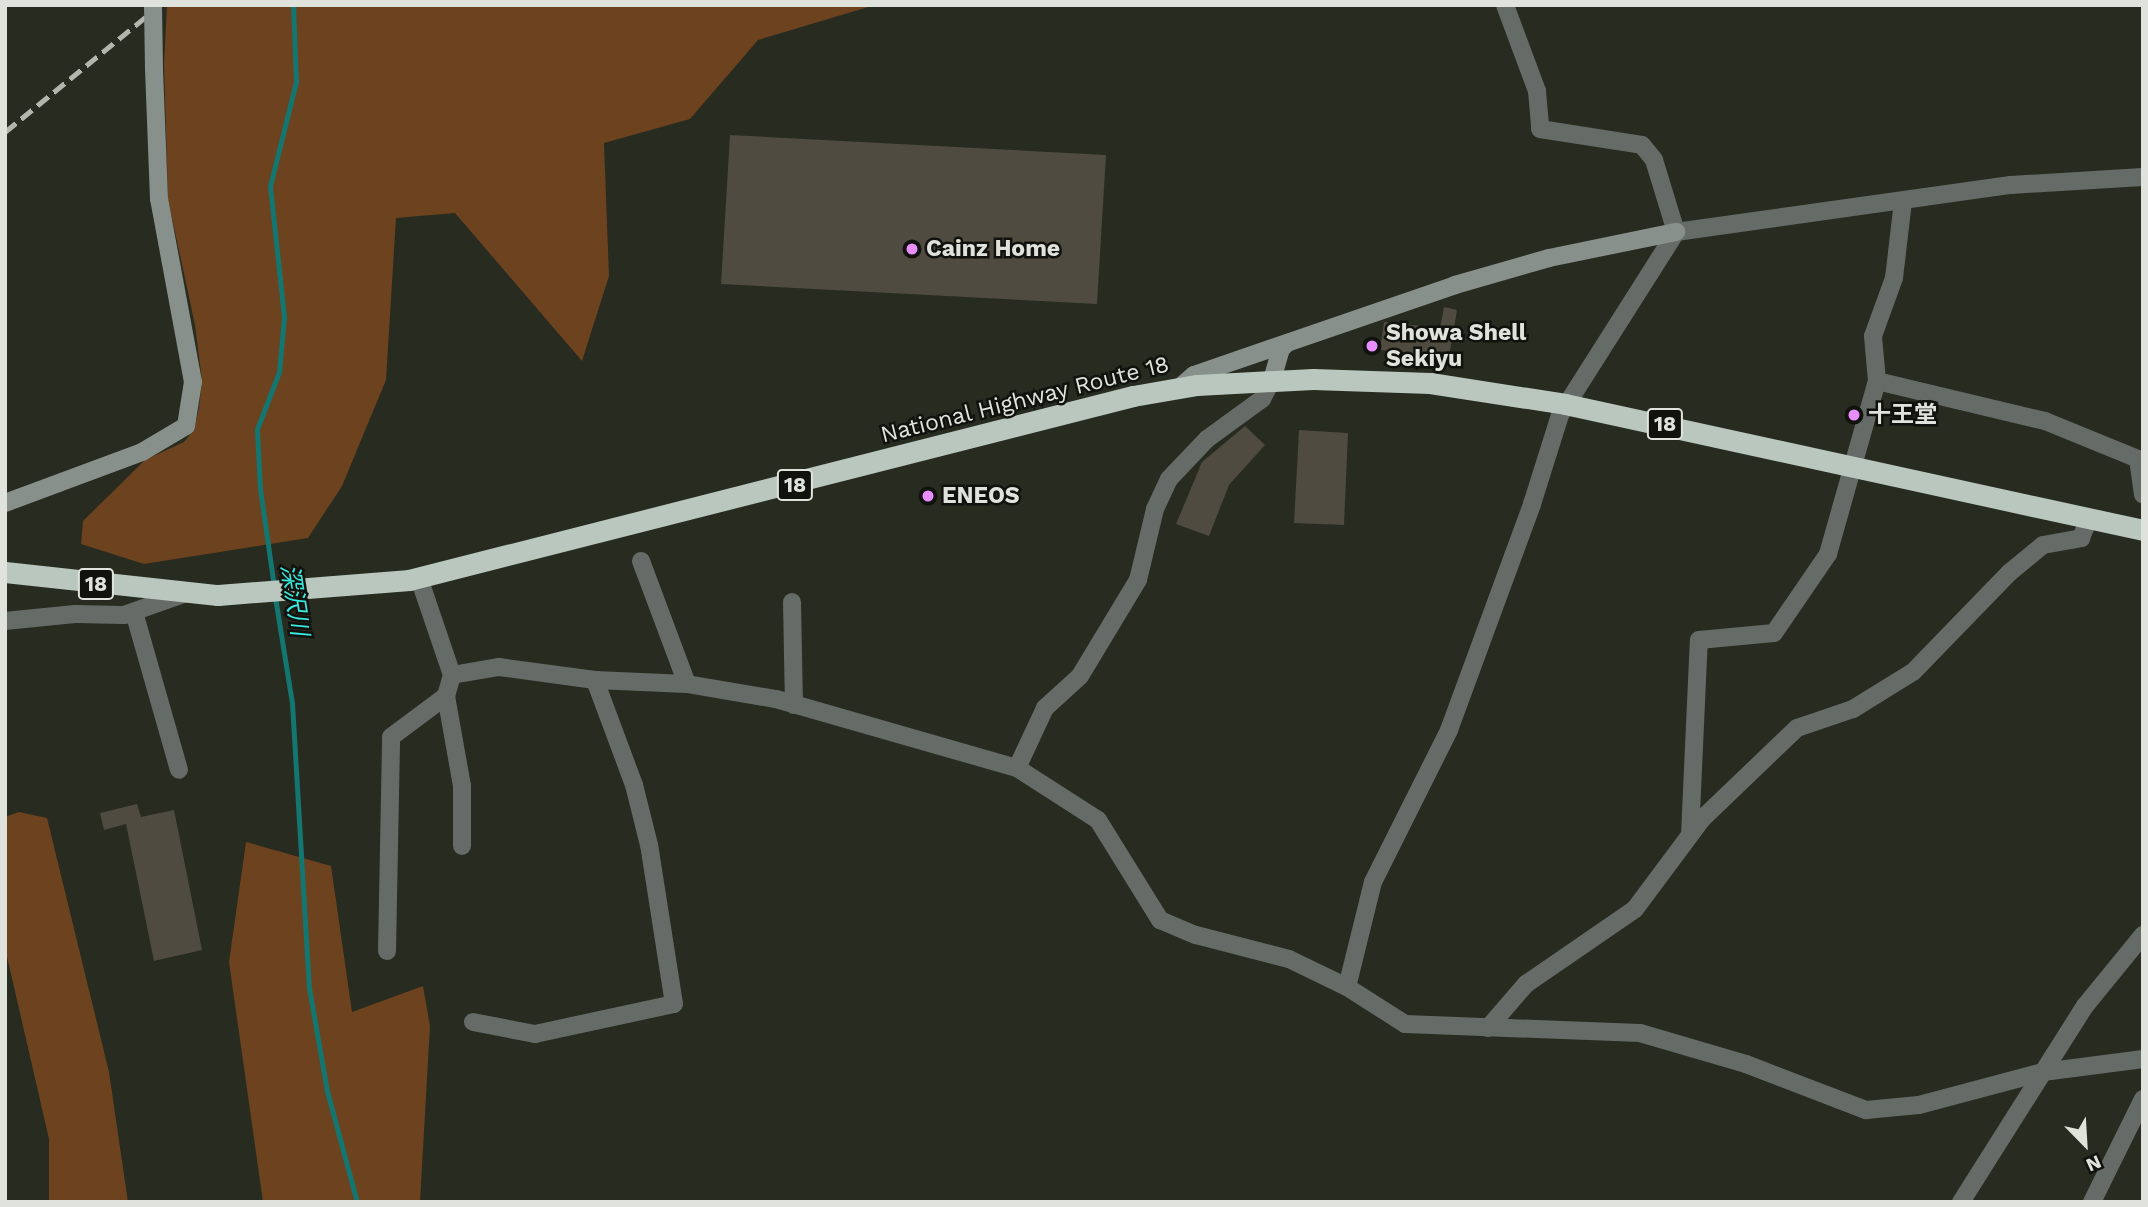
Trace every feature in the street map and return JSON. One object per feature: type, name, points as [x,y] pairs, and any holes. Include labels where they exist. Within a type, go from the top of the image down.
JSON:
[{"type":"highway","name":"National Highway Route 18","points":[[5,572],[218,595],[414,579],[1106,402],[1179,388],[1272,380],[1430,383],[1565,404],[2143,530]]},
{"type":"street","points":[[5,503],[142,452],[186,426],[193,382],[159,200],[153,5]]},
{"type":"street","points":[[1347,987],[1373,882],[1449,730],[1565,404],[1676,232],[1654,160],[1642,145],[1540,129],[1536,91],[1504,5]]},
{"type":"street","points":[[1179,388],[1194,375],[1501,272],[1676,232],[2011,186],[2143,177]]},
{"type":"street","points":[[1690,835],[1699,640],[1774,633],[1828,554],[1850,465],[1877,381],[1873,336],[1894,278],[1903,201]]},
{"type":"street","points":[[1017,768],[1045,708],[1080,676],[1138,580],[1155,509],[1169,479],[1207,439],[1262,399],[1272,380],[1281,349],[1287,343]]},
{"type":"street","points":[[1877,381],[2045,421],[2140,461],[2143,495]]},
{"type":"street","points":[[1488,1028],[1526,984],[1634,909],[1690,835],[1797,728],[1853,709],[1913,672],[2008,573],[2043,544],[2081,538],[2088,518]]},
{"type":"street","points":[[641,561],[687,684]]},
{"type":"street","points":[[414,579],[453,675],[446,696],[462,786],[462,846]]},
{"type":"street","points":[[5,621],[134,612],[186,593]]},
{"type":"street","points":[[792,602],[794,705]]},
{"type":"street","points":[[134,612],[179,770]]},
{"type":"street","points":[[453,675],[499,667],[595,680],[687,684],[794,705],[1017,768],[1098,820],[1160,920],[1196,935],[1289,959],[1347,987],[1405,1024],[1640,1034],[1746,1064],[1866,1110],[1919,1105],[2043,1073],[2143,1059]]},
{"type":"street","points":[[473,1022],[535,1034],[674,1004],[649,845],[634,785],[595,680]]},
{"type":"street","points":[[387,951],[391,737],[446,696]]},
{"type":"street","points":[[1961,1202],[2085,1006],[2143,935]]},
{"type":"street","points":[[2092,1202],[2143,1099]]},
{"type":"shaded area","points":[[167,5],[875,5],[758,40],[690,119],[604,143],[609,276],[582,361],[455,213],[396,218],[386,380],[342,486],[308,538],[144,564],[81,544],[83,521],[145,460],[184,442],[194,430],[199,408],[202,381],[195,325],[168,199],[164,64]]},
{"type":"shaded area","points":[[19,812],[47,818],[109,1072],[128,1202],[49,1202],[49,1139],[5,948],[5,817]]},
{"type":"shaded area","points":[[246,842],[331,866],[352,1012],[423,986],[430,1026],[420,1202],[263,1202],[229,962]]},
{"type":"building","name":"Cainz Home","points":[[730,135],[1106,155],[1097,304],[721,284]]},
{"type":"building","points":[[1444,307],[1457,310],[1449,357],[1380,350],[1384,322],[1440,328]]},
{"type":"building","points":[[1245,426],[1265,445],[1229,485],[1209,536],[1176,524],[1202,462]]},
{"type":"building","points":[[1299,430],[1348,433],[1344,525],[1294,523]]},
{"type":"building","points":[[137,804],[141,817],[174,810],[202,950],[154,961],[126,824],[104,830],[100,813]]},
{"type":"waterway","name":"深沢川","points":[[274,587],[260,489],[257,429],[279,372],[284,317],[270,186],[296,82],[293,5]]},
{"type":"waterway","name":"深沢川","points":[[275,597],[292,703],[309,988],[327,1091],[357,1202]]},
{"type":"railway","points":[[5,132],[160,5]]},
{"type":"place","name":"Cainz Home","points":[[912,249]]},
{"type":"place","name":"Showa Shell Sekiyu","points":[[1372,346]]},
{"type":"place","name":"十王堂","points":[[1854,415]]},
{"type":"place","name":"ENEOS","points":[[928,496]]}]
